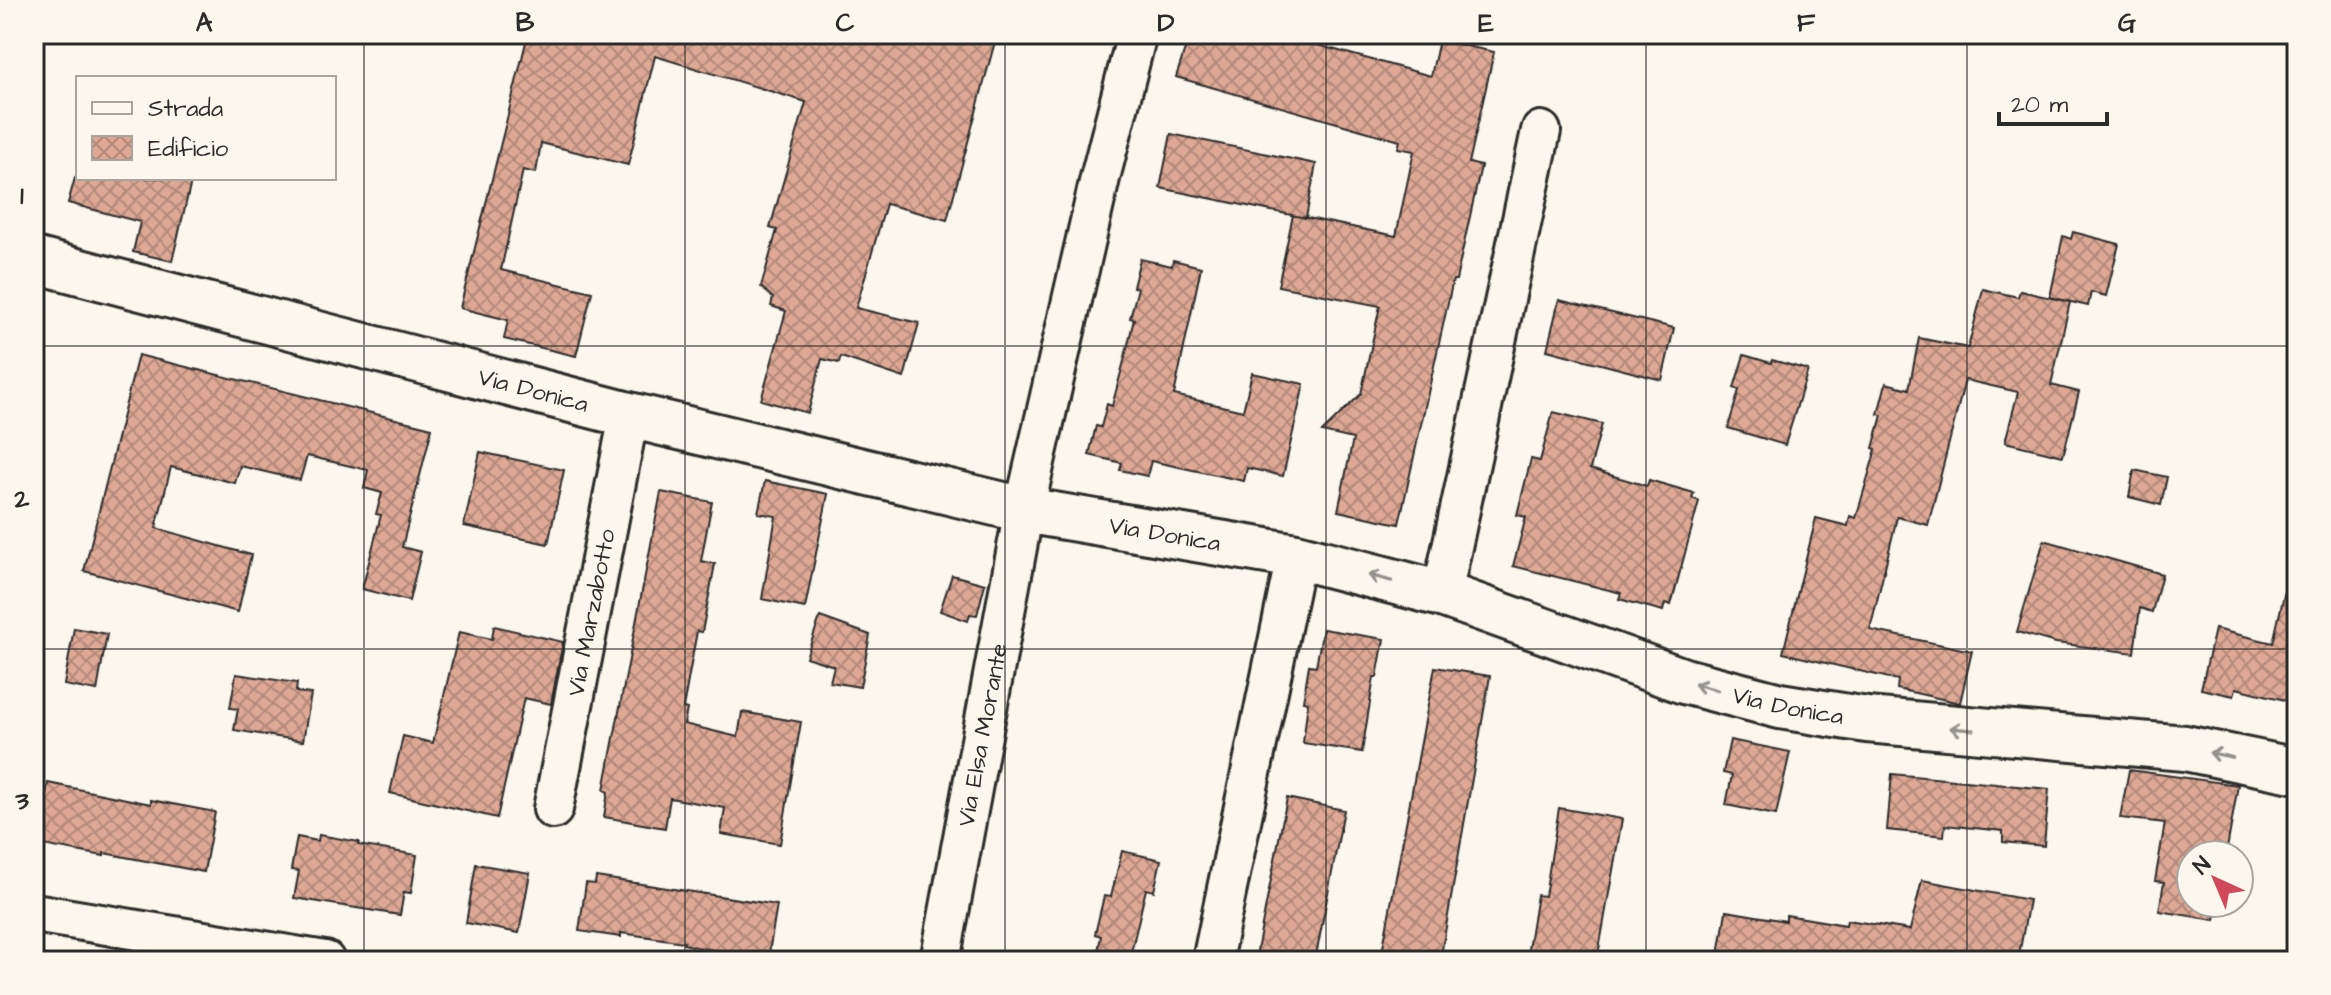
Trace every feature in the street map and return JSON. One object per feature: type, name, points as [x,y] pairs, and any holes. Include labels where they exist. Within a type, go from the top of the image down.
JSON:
[{"type":"street","name":"Via Elsa Morante","points":[[940,961],[1024,510],[1100,178],[1137,34]]},
{"type":"street","points":[[1442,594],[1541,131]]},
{"type":"street","name":"Via Donica","points":[[34,260],[629,415],[1024,510],[1296,556],[1442,594],[1684,681],[1780,706],[1867,720],[2185,748],[2297,771]]},
{"type":"street","name":"Via Marzabotto","points":[[553,809],[629,415]]},
{"type":"street","points":[[1212,961],[1296,556]]},
{"type":"street","points":[[34,913],[325,961]]},
{"type":"building","points":[[528,34],[997,34],[947,220],[886,204],[856,308],[919,323],[904,378],[841,357],[839,363],[822,359],[808,413],[761,400],[786,311],[771,306],[773,298],[761,287],[777,230],[770,228],[806,102],[655,56],[628,165],[541,143],[536,173],[523,170],[501,270],[592,292],[576,356],[504,339],[508,320],[460,308]]},
{"type":"building","points":[[1190,34],[1277,34],[1431,76],[1439,40],[1494,52],[1469,163],[1481,166],[1399,524],[1338,511],[1353,439],[1322,432],[1361,394],[1380,306],[1278,286],[1293,215],[1396,236],[1414,151],[1398,148],[1400,141],[1176,77]]},
{"type":"building","points":[[1171,134],[1316,164],[1306,218],[1160,188]]},
{"type":"building","points":[[75,178],[192,180],[172,261],[133,252],[140,222],[68,203]]},
{"type":"building","points":[[2073,232],[2119,244],[2106,296],[2091,292],[2088,306],[2050,297],[2063,236],[2071,239]]},
{"type":"building","points":[[1140,259],[1172,266],[1173,260],[1201,267],[1174,395],[1243,411],[1252,373],[1304,384],[1283,476],[1247,468],[1244,481],[1151,461],[1147,476],[1120,470],[1122,463],[1089,455],[1096,426],[1101,427],[1107,404],[1112,406],[1124,361],[1134,319],[1130,318],[1138,288],[1133,287]]},
{"type":"building","points":[[1983,289],[2018,297],[2020,291],[2070,302],[2051,385],[2079,392],[2063,456],[2005,442],[2018,392],[1965,380],[1928,525],[1897,517],[1870,630],[1972,651],[1960,703],[1897,689],[1898,680],[1783,653],[1816,518],[1848,526],[1850,516],[1856,518],[1876,449],[1873,448],[1882,415],[1878,414],[1886,383],[1909,389],[1919,338],[1968,348]]},
{"type":"building","points":[[1559,300],[1674,328],[1662,380],[1547,350]]},
{"type":"building","points":[[138,355],[432,428],[402,547],[421,552],[409,601],[362,589],[381,515],[376,514],[382,493],[364,488],[368,470],[307,456],[300,480],[240,466],[235,483],[171,467],[156,528],[251,555],[238,612],[84,571]]},
{"type":"building","points":[[1744,355],[1808,370],[1785,445],[1728,428],[1739,390],[1734,388]]},
{"type":"building","points":[[1553,412],[1602,424],[1590,469],[1647,486],[1649,480],[1694,493],[1692,498],[1699,501],[1671,605],[1665,603],[1663,611],[1619,599],[1621,593],[1513,566],[1526,517],[1517,515],[1531,459],[1540,461]]},
{"type":"building","points":[[480,452],[564,470],[548,544],[464,526]]},
{"type":"building","points":[[2134,470],[2167,477],[2161,505],[2129,497]]},
{"type":"building","points":[[765,481],[828,494],[805,608],[762,599],[776,516],[758,513]]},
{"type":"building","points":[[661,492],[712,502],[701,561],[715,564],[702,632],[697,631],[683,708],[687,709],[684,724],[738,737],[742,712],[801,722],[780,844],[721,834],[725,808],[670,798],[665,828],[604,817],[608,792],[604,790]]},
{"type":"building","points":[[2044,540],[2162,574],[2152,612],[2140,608],[2134,653],[2056,643],[2017,632]]},
{"type":"building","points":[[952,575],[985,584],[977,615],[970,614],[968,621],[940,611]]},
{"type":"building","points":[[2285,590],[2297,591],[2297,703],[2236,688],[2234,696],[2201,689],[2215,629],[2273,643]]},
{"type":"building","points":[[820,617],[870,635],[860,687],[830,682],[834,666],[806,657]]},
{"type":"building","points":[[494,626],[563,642],[551,704],[524,698],[497,818],[390,793],[403,736],[433,743],[459,632],[492,639]]},
{"type":"building","points":[[74,628],[107,634],[97,691],[64,685]]},
{"type":"building","points":[[1323,629],[1384,639],[1377,677],[1374,677],[1362,752],[1303,743],[1308,702],[1303,701],[1309,665],[1316,666]]},
{"type":"building","points":[[1435,667],[1490,676],[1440,961],[1399,961],[1381,958]]},
{"type":"building","points":[[236,674],[297,683],[296,692],[311,694],[303,741],[234,730],[238,709],[230,708]]},
{"type":"building","points":[[1730,740],[1790,752],[1776,815],[1726,805],[1732,775],[1723,773]]},
{"type":"building","points":[[2129,770],[2238,785],[2229,839],[2175,839],[2175,914],[2159,911],[2164,882],[2155,881],[2165,823],[2120,818]]},
{"type":"building","points":[[1892,774],[2049,789],[2044,846],[2003,842],[2003,831],[1945,825],[1944,836],[1887,830]]},
{"type":"building","points":[[48,783],[151,804],[151,800],[215,812],[204,872],[37,844]]},
{"type":"building","points":[[1287,798],[1344,810],[1315,961],[1255,961]]},
{"type":"building","points":[[1559,808],[1622,819],[1597,961],[1526,961],[1537,895],[1545,896]]},
{"type":"building","points":[[319,835],[417,855],[411,893],[404,892],[400,915],[294,898],[299,871],[291,870],[297,837],[318,841]]},
{"type":"building","points":[[1122,851],[1161,860],[1154,891],[1146,889],[1129,961],[1096,961],[1101,936],[1095,934],[1104,896],[1111,897]]},
{"type":"building","points":[[476,864],[530,873],[519,933],[466,923]]},
{"type":"building","points":[[596,877],[777,905],[768,959],[696,947],[684,942],[579,931],[586,883],[595,884]]},
{"type":"building","points":[[1922,880],[2029,900],[2018,961],[1718,961],[1726,911],[1786,921],[1786,915],[1846,925],[1847,920],[1910,930]]}]
